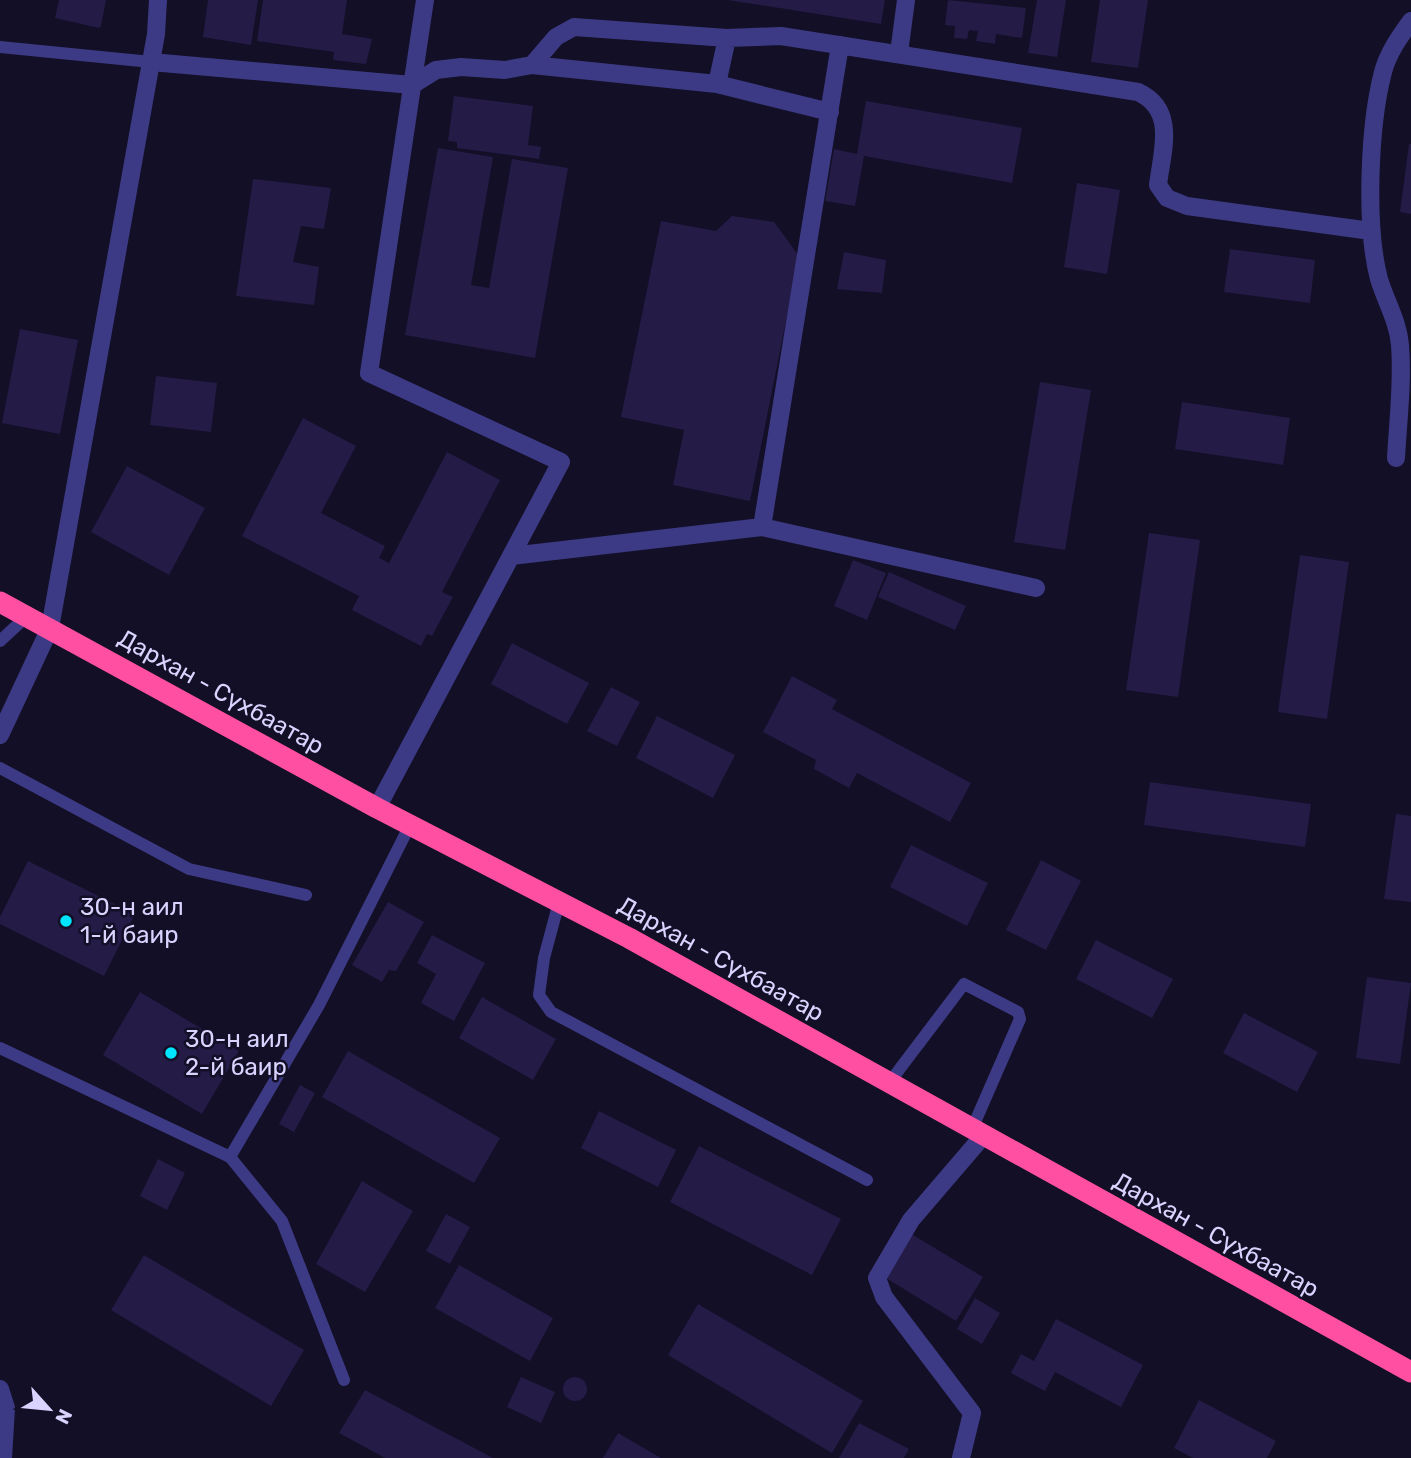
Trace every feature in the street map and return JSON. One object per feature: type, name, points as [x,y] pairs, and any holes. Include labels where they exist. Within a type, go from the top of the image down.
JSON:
[{"type":"highway","name":"Дархан - Сүхбаатар","points":[[0,601],[377,808],[559,902],[1411,1372]]},
{"type":"street","points":[[0,735],[50,628],[150,62],[158,0]]},
{"type":"street","points":[[377,808],[561,462],[369,373],[425,0]]},
{"type":"street","points":[[899,53],[906,0]]},
{"type":"street","points":[[1396,458],[1400,346],[1397,325],[1379,280],[1370,230],[1375,117],[1383,70],[1398,39],[1411,21]]},
{"type":"street","points":[[532,65],[556,37],[574,26],[727,38],[780,36],[1138,92],[1152,99],[1161,112],[1164,129],[1158,185],[1167,198],[1187,206],[1370,230]]},
{"type":"street","points":[[717,84],[727,38]]},
{"type":"street","points":[[762,527],[840,45]]},
{"type":"street","points":[[150,62],[412,85],[436,70],[461,67],[505,70],[532,65],[717,84],[830,112]]},
{"type":"street","points":[[511,556],[762,527],[1036,588]]},
{"type":"street","points":[[961,1458],[972,1413],[884,1297],[877,1278],[911,1220],[978,1132]]},
{"type":"street","points":[[0,1390],[6,1408],[3,1458]]},
{"type":"lane","points":[[0,47],[150,62]]},
{"type":"lane","points":[[0,641],[27,616]]},
{"type":"lane","points":[[0,768],[189,869],[306,895]]},
{"type":"lane","points":[[230,1157],[338,971],[410,825]]},
{"type":"lane","points":[[559,902],[544,958],[539,995],[551,1012],[867,1180]]},
{"type":"lane","points":[[889,1083],[964,984],[1018,1012],[1020,1019],[978,1132]]},
{"type":"lane","points":[[0,1048],[230,1157],[282,1221],[344,1380]]},
{"type":"building","points":[[59,0],[106,0],[101,26],[99,28],[55,18]]},
{"type":"building","points":[[208,0],[258,0],[251,45],[203,37]]},
{"type":"building","points":[[263,0],[347,0],[342,34],[372,39],[366,64],[333,60],[334,52],[257,41]]},
{"type":"building","points":[[728,0],[885,0],[881,24]]},
{"type":"building","points":[[948,0],[1026,8],[1022,38],[996,34],[995,44],[976,41],[978,31],[969,30],[967,39],[954,38],[955,26],[945,25]]},
{"type":"building","points":[[1037,0],[1066,0],[1057,57],[1028,53]]},
{"type":"building","points":[[1100,0],[1148,0],[1138,68],[1091,62]]},
{"type":"building","points":[[454,96],[533,106],[528,145],[541,147],[539,159],[457,148],[457,142],[448,141]]},
{"type":"building","points":[[866,101],[1022,128],[1012,183],[864,156],[855,206],[825,201],[834,149],[857,154]]},
{"type":"building","points":[[1411,144],[1411,214],[1400,212]]},
{"type":"building","points":[[438,148],[493,157],[471,285],[489,288],[512,159],[568,168],[535,358],[405,335]]},
{"type":"building","points":[[253,179],[331,188],[324,229],[301,226],[293,262],[319,267],[314,305],[236,296]]},
{"type":"building","points":[[1077,183],[1120,190],[1107,274],[1064,267]]},
{"type":"building","points":[[732,216],[774,222],[799,256],[750,501],[673,485],[684,430],[621,417],[661,221],[716,231]]},
{"type":"building","points":[[1230,249],[1315,260],[1310,303],[1224,292]]},
{"type":"building","points":[[844,252],[886,260],[882,293],[837,289]]},
{"type":"building","points":[[20,329],[78,340],[60,434],[2,423]]},
{"type":"building","points":[[156,376],[217,383],[211,432],[150,425]]},
{"type":"building","points":[[1040,382],[1091,390],[1065,550],[1014,542]]},
{"type":"building","points":[[1182,402],[1290,418],[1283,465],[1175,449]]},
{"type":"building","points":[[303,418],[356,446],[321,513],[385,546],[379,558],[389,563],[447,452],[500,480],[442,592],[453,597],[432,636],[427,634],[421,646],[352,610],[359,596],[242,536]]},
{"type":"building","points":[[127,466],[205,508],[169,575],[91,532]]},
{"type":"building","points":[[1149,533],[1200,540],[1178,697],[1126,690]]},
{"type":"building","points":[[1300,555],[1349,562],[1327,719],[1278,712]]},
{"type":"building","points":[[853,560],[886,573],[867,620],[834,606]]},
{"type":"building","points":[[889,572],[966,606],[955,630],[878,597]]},
{"type":"building","points":[[512,643],[589,683],[567,724],[491,684]]},
{"type":"building","points":[[792,676],[837,700],[832,709],[971,783],[950,822],[857,773],[849,788],[814,769],[816,760],[763,732]]},
{"type":"building","points":[[611,687],[640,702],[617,746],[587,731]]},
{"type":"building","points":[[657,716],[735,755],[713,798],[636,758]]},
{"type":"building","points":[[1150,782],[1311,804],[1305,847],[1144,825]]},
{"type":"building","points":[[1396,814],[1411,816],[1411,902],[1384,899]]},
{"type":"building","points":[[911,845],[988,883],[967,926],[890,887]]},
{"type":"building","points":[[1041,860],[1081,881],[1046,950],[1006,930]]},
{"type":"building","name":"30-н аил 1-й баир","points":[[28,861],[135,914],[104,976],[0,924],[0,917]]},
{"type":"building","points":[[388,902],[424,922],[396,971],[389,970],[382,982],[352,965]]},
{"type":"building","points":[[432,935],[485,963],[454,1021],[421,1003],[436,974],[417,963]]},
{"type":"building","points":[[1096,940],[1173,979],[1152,1018],[1076,979]]},
{"type":"building","points":[[1367,977],[1411,983],[1400,1064],[1356,1058]]},
{"type":"building","name":"30-н аил 2-й баир","points":[[140,992],[239,1051],[202,1114],[103,1055]]},
{"type":"building","points":[[482,997],[556,1039],[533,1080],[459,1038]]},
{"type":"building","points":[[1244,1013],[1318,1052],[1297,1092],[1223,1053]]},
{"type":"building","points":[[348,1051],[500,1138],[474,1183],[322,1097]]},
{"type":"building","points":[[300,1085],[315,1093],[294,1132],[279,1124]]},
{"type":"building","points":[[599,1111],[676,1150],[658,1187],[581,1148]]},
{"type":"building","points":[[699,1146],[841,1219],[812,1275],[670,1202]]},
{"type":"building","points":[[158,1159],[185,1173],[167,1210],[140,1196]]},
{"type":"building","points":[[362,1181],[413,1211],[365,1292],[316,1264]]},
{"type":"building","points":[[446,1214],[470,1227],[450,1264],[426,1251]]},
{"type":"building","points":[[908,1232],[983,1277],[956,1321],[881,1275]]},
{"type":"building","points":[[144,1255],[304,1350],[271,1406],[111,1310]]},
{"type":"building","points":[[459,1265],[553,1318],[530,1361],[435,1308]]},
{"type":"building","points":[[975,1298],[1000,1313],[982,1344],[957,1329]]},
{"type":"building","points":[[698,1304],[863,1401],[832,1453],[668,1355]]},
{"type":"building","points":[[1056,1319],[1143,1365],[1121,1407],[1055,1372],[1045,1391],[1011,1373],[1021,1354],[1034,1361]]},
{"type":"building","points":[[521,1377],[555,1392],[541,1423],[507,1407]]},
{"type":"building","points":[[575,1377],[586,1384],[587,1389],[580,1400],[575,1401],[564,1394],[563,1389],[570,1378]]},
{"type":"building","points":[[365,1390],[493,1458],[385,1458],[339,1433]]},
{"type":"building","points":[[1199,1400],[1276,1441],[1267,1458],[1193,1458],[1174,1448]]},
{"type":"building","points":[[859,1423],[909,1449],[904,1458],[839,1458]]},
{"type":"building","points":[[618,1433],[661,1458],[603,1458]]},
{"type":"place","name":"30-н аил 1-й баир","points":[[66,921]]},
{"type":"place","name":"30-н аил 2-й баир","points":[[171,1053]]}]
